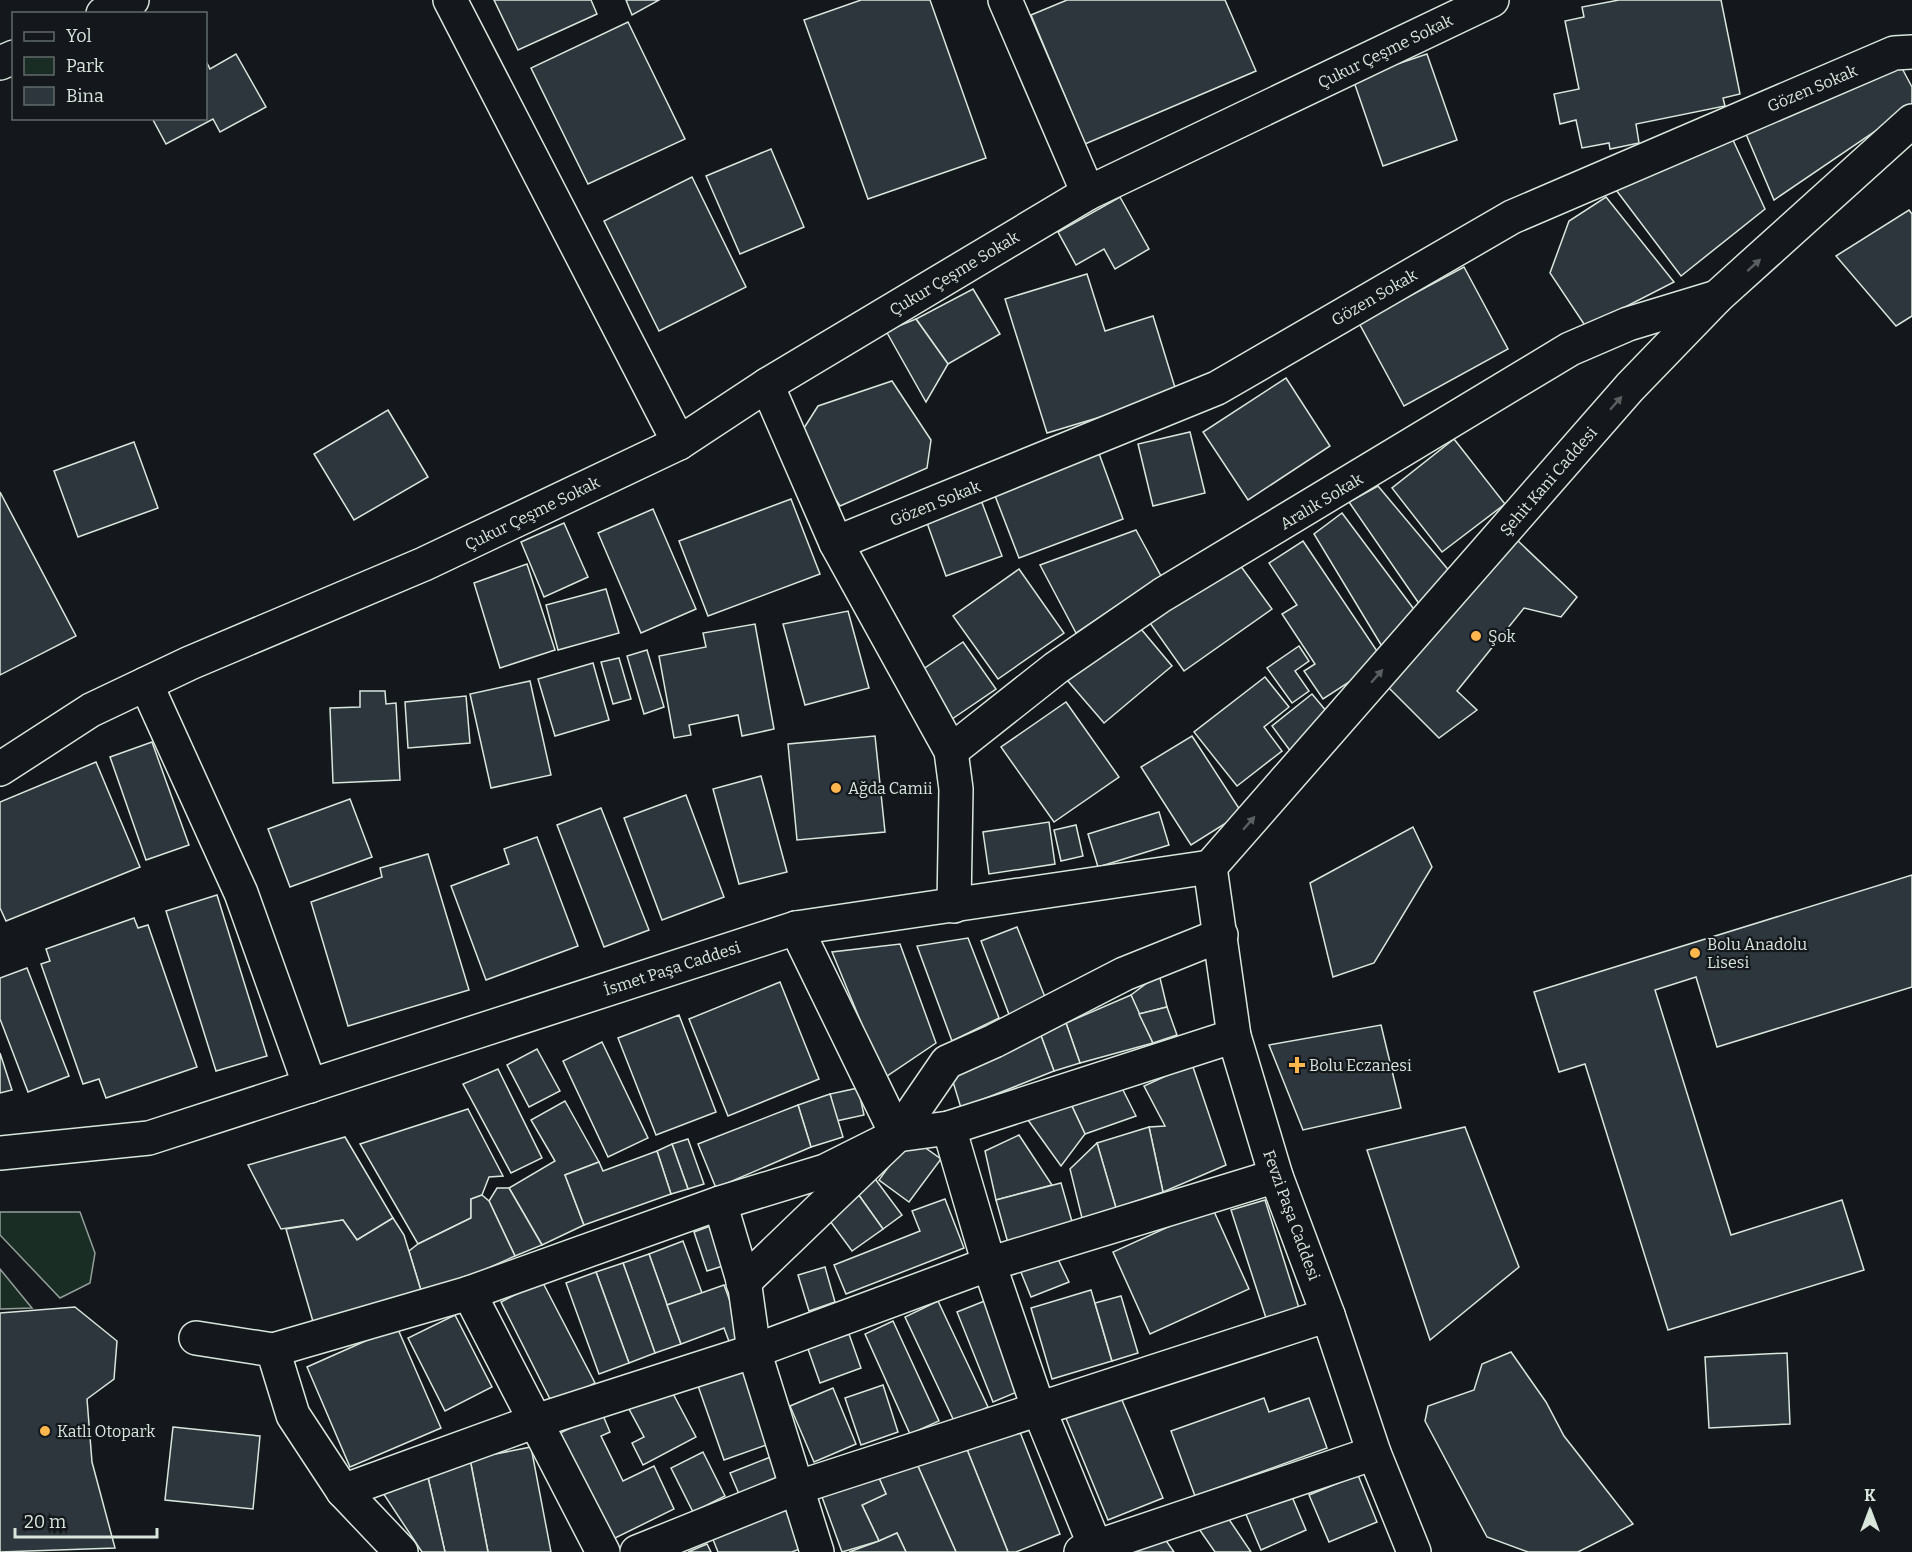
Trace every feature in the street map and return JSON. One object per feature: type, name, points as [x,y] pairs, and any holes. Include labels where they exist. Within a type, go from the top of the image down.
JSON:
[{"type":"street","points":[[108,12],[132,0]]},
{"type":"street","points":[[450,0],[679,443]]},
{"type":"street","points":[[1005,0],[1088,193]]},
{"type":"street","name":"Çukur Çeşme Sokak","points":[[0,769],[91,710],[424,564],[679,443],[767,385],[1088,193],[1492,0]]},
{"type":"street","name":"Gözen Sokak","points":[[836,543],[1217,388],[1512,217],[1894,53],[1912,52]]},
{"type":"street","name":"Şehit Kani Caddesi","points":[[1210,867],[1630,387],[1717,297],[1912,121]]},
{"type":"street","name":"Aralık Sokak","points":[[951,751],[1056,668],[1162,595],[1570,349],[1628,324],[1717,297]]},
{"type":"street","points":[[767,385],[836,543],[951,751],[956,789],[954,906]]},
{"type":"street","points":[[146,684],[241,893],[310,1086]]},
{"type":"street","name":"İsmet Paşa Caddesi","points":[[0,1153],[149,1138],[796,928],[1210,867]]},
{"type":"street","name":"Fevzi Paşa Caddesi","points":[[1210,867],[1234,1036],[1276,1176],[1328,1315],[1374,1453],[1414,1552]]},
{"type":"street","points":[[796,928],[897,1135]]},
{"type":"street","points":[[817,1552],[754,1351],[743,1283],[897,1135],[946,1062],[994,1041],[1124,974],[1221,935]]},
{"type":"street","points":[[196,1338],[273,1350],[469,1293],[720,1203],[825,1171],[897,1135],[949,1128],[1234,1036]]},
{"type":"street","points":[[949,1128],[989,1264],[1088,1549],[1374,1453]]},
{"type":"street","points":[[343,1491],[533,1422],[754,1351],[989,1264],[1276,1176]]},
{"type":"street","points":[[720,1203],[745,1287]]},
{"type":"street","points":[[469,1293],[533,1422],[603,1552]]},
{"type":"street","points":[[637,1552],[796,1488],[1038,1407],[1328,1315]]},
{"type":"street","points":[[273,1350],[293,1415],[343,1491],[401,1552]]},
{"type":"green space","points":[[0,1212],[80,1212],[95,1253],[90,1283],[60,1298],[0,1235]]},
{"type":"green space","points":[[0,1269],[32,1308],[0,1309]]},
{"type":"building","points":[[494,0],[591,0],[597,14],[518,50]]},
{"type":"building","points":[[626,0],[659,0],[632,15]]},
{"type":"building","points":[[861,0],[930,0],[986,158],[868,199],[804,20]]},
{"type":"building","points":[[1067,0],[1225,0],[1256,71],[1085,144],[1031,15]]},
{"type":"building","points":[[1619,0],[1721,0],[1740,94],[1723,98],[1725,106],[1636,124],[1639,143],[1610,149],[1609,143],[1582,148],[1576,120],[1560,124],[1554,94],[1579,89],[1565,21],[1584,17],[1582,7]]},
{"type":"building","points":[[628,22],[685,139],[588,184],[531,68]]},
{"type":"building","points":[[236,54],[266,107],[220,132],[213,119],[166,144],[153,120],[207,120],[207,63],[210,69]]},
{"type":"building","points":[[1427,54],[1457,140],[1383,166],[1353,79]]},
{"type":"building","points":[[1896,57],[1912,87],[1912,106],[1774,200],[1740,120]]},
{"type":"building","points":[[1726,125],[1765,209],[1681,276],[1610,182]]},
{"type":"building","points":[[771,149],[804,227],[740,254],[706,176]]},
{"type":"building","points":[[692,177],[746,287],[659,331],[604,221]]},
{"type":"building","points":[[1120,197],[1149,249],[1115,269],[1104,249],[1076,265],[1058,232]]},
{"type":"building","points":[[1606,197],[1674,282],[1586,327],[1550,273],[1569,221]]},
{"type":"building","points":[[1909,210],[1912,214],[1912,316],[1896,326],[1836,256]]},
{"type":"building","points":[[1464,267],[1508,349],[1404,406],[1359,323]]},
{"type":"building","points":[[1087,274],[1105,331],[1153,316],[1177,394],[1047,433],[1005,299]]},
{"type":"building","points":[[973,289],[1000,334],[948,364],[916,319]]},
{"type":"building","points":[[916,319],[948,364],[926,402],[886,331]]},
{"type":"building","points":[[1286,378],[1330,446],[1248,500],[1203,432]]},
{"type":"building","points":[[892,381],[931,440],[927,468],[840,506],[797,439],[818,406]]},
{"type":"building","points":[[388,410],[428,477],[354,520],[314,454]]},
{"type":"building","points":[[1190,432],[1205,493],[1153,506],[1138,444]]},
{"type":"building","points":[[1454,439],[1505,504],[1442,552],[1392,488]]},
{"type":"building","points":[[134,442],[158,508],[78,537],[54,471]]},
{"type":"building","points":[[1097,448],[1123,519],[1019,558],[992,488]]},
{"type":"building","points":[[1378,486],[1451,573],[1420,605],[1349,502]]},
{"type":"building","points":[[0,492],[76,636],[0,675]]},
{"type":"building","points":[[791,499],[820,574],[708,616],[679,541]]},
{"type":"building","points":[[981,500],[1002,556],[946,576],[926,520]]},
{"type":"building","points":[[653,509],[696,609],[641,633],[598,533]]},
{"type":"building","points":[[1342,513],[1419,616],[1383,648],[1314,534]]},
{"type":"building","points":[[564,523],[588,577],[544,597],[521,542]]},
{"type":"building","points":[[1136,530],[1161,576],[1076,633],[1040,565]]},
{"type":"building","points":[[1516,539],[1577,597],[1561,617],[1524,608],[1457,691],[1477,710],[1439,738],[1389,688]]},
{"type":"building","points":[[1303,541],[1383,660],[1323,699],[1304,671],[1315,664],[1282,614],[1297,605],[1269,563]]},
{"type":"building","points":[[1237,561],[1272,609],[1184,671],[1150,623]]},
{"type":"building","points":[[527,564],[555,650],[500,668],[474,583]]},
{"type":"building","points":[[1019,569],[1064,633],[998,679],[953,616]]},
{"type":"building","points":[[606,589],[619,633],[558,650],[546,605]]},
{"type":"building","points":[[848,611],[869,688],[805,705],[783,624]]},
{"type":"building","points":[[1136,623],[1172,666],[1104,723],[1067,680]]},
{"type":"building","points":[[755,624],[774,729],[742,736],[738,715],[689,725],[691,735],[674,738],[659,656],[706,647],[703,633]]},
{"type":"building","points":[[963,642],[996,689],[952,719],[919,672]]},
{"type":"building","points":[[1299,646],[1309,661],[1295,671],[1309,691],[1292,703],[1267,668]]},
{"type":"building","points":[[647,650],[664,707],[644,714],[627,656]]},
{"type":"building","points":[[619,658],[631,699],[613,704],[601,662]]},
{"type":"building","points":[[593,663],[609,720],[555,736],[538,679]]},
{"type":"building","points":[[1265,677],[1289,707],[1264,727],[1282,751],[1237,786],[1194,732]]},
{"type":"building","points":[[530,681],[551,775],[491,788],[470,694]]},
{"type":"building","points":[[360,691],[385,691],[386,704],[396,703],[400,780],[333,783],[330,708],[360,707]]},
{"type":"building","points":[[1312,694],[1332,718],[1291,752],[1272,726]]},
{"type":"building","points":[[466,696],[470,743],[408,748],[405,702]]},
{"type":"building","points":[[1066,702],[1119,777],[1054,822],[1001,747]]},
{"type":"building","name":"Ağda Camii","points":[[875,736],[885,832],[797,840],[788,744]]},
{"type":"building","points":[[1192,736],[1242,813],[1191,845],[1141,767]]},
{"type":"building","points":[[152,742],[189,845],[146,860],[110,757]]},
{"type":"building","points":[[96,762],[140,867],[6,921],[0,908],[0,802]]},
{"type":"building","points":[[761,776],[787,872],[739,884],[713,789]]},
{"type":"building","points":[[686,795],[724,897],[662,920],[624,818]]},
{"type":"building","points":[[350,799],[372,857],[290,887],[268,829]]},
{"type":"building","points":[[601,808],[649,930],[604,947],[557,825]]},
{"type":"building","points":[[1159,812],[1169,845],[1098,867],[1088,834]]},
{"type":"building","points":[[1049,822],[1055,864],[989,874],[983,832]]},
{"type":"building","points":[[1076,825],[1083,856],[1061,861],[1054,830]]},
{"type":"building","points":[[1413,827],[1432,867],[1374,963],[1333,977],[1310,883]]},
{"type":"building","points":[[537,837],[578,946],[486,980],[451,886],[509,864],[504,849]]},
{"type":"building","points":[[428,854],[469,990],[348,1026],[311,902],[382,877],[380,868]]},
{"type":"building","name":"Bolu Anadolu Lisesi","points":[[1912,875],[1912,987],[1717,1047],[1696,977],[1655,990],[1731,1235],[1842,1200],[1864,1270],[1668,1330],[1585,1064],[1559,1072],[1534,992]]},
{"type":"building","points":[[217,895],[267,1056],[216,1071],[166,911]]},
{"type":"building","points":[[134,918],[138,928],[148,925],[197,1067],[106,1098],[99,1079],[83,1084],[41,964],[50,961],[46,949]]},
{"type":"building","points":[[1017,927],[1047,1002],[1010,1017],[981,941]]},
{"type":"building","points":[[968,938],[999,1018],[952,1041],[917,946]]},
{"type":"building","points":[[900,944],[936,1043],[884,1078],[832,952]]},
{"type":"building","points":[[27,968],[69,1076],[28,1092],[0,1019],[0,978]]},
{"type":"building","points":[[1159,974],[1167,1007],[1139,1014],[1131,995]]},
{"type":"building","points":[[780,982],[819,1079],[728,1116],[689,1019]]},
{"type":"building","points":[[1131,995],[1153,1043],[1080,1063],[1066,1023]]},
{"type":"building","points":[[1167,1007],[1177,1035],[1153,1043],[1139,1014]]},
{"type":"building","points":[[679,1015],[716,1112],[656,1135],[618,1038]]},
{"type":"building","points":[[1066,1023],[1080,1063],[1054,1071],[1040,1033]]},
{"type":"building","points":[[1381,1025],[1401,1108],[1303,1130],[1269,1045]]},
{"type":"building","points":[[1040,1033],[1054,1071],[961,1108],[950,1072]]},
{"type":"building","points":[[602,1042],[648,1138],[608,1157],[563,1061]]},
{"type":"building","points":[[537,1049],[560,1091],[529,1107],[507,1065]]},
{"type":"building","points":[[0,1053],[12,1090],[0,1093]]},
{"type":"building","points":[[1192,1064],[1226,1165],[1163,1192],[1149,1127],[1165,1126],[1144,1086]]},
{"type":"building","points":[[498,1069],[542,1158],[511,1173],[463,1084]]},
{"type":"building","points":[[1120,1084],[1136,1116],[1085,1134],[1070,1102]]},
{"type":"building","points":[[858,1088],[864,1115],[836,1121],[830,1094]]},
{"type":"building","points":[[830,1094],[843,1137],[811,1147],[798,1105]]},
{"type":"building","points":[[565,1101],[599,1162],[565,1175],[584,1225],[542,1245],[509,1188],[555,1161],[531,1120]]},
{"type":"building","points":[[1070,1102],[1085,1134],[1061,1166],[1028,1120]]},
{"type":"building","points":[[798,1105],[811,1147],[716,1188],[698,1144]]},
{"type":"building","points":[[468,1109],[503,1176],[489,1177],[482,1195],[471,1199],[471,1218],[418,1244],[360,1144]]},
{"type":"building","points":[[1149,1127],[1163,1192],[1116,1208],[1097,1143]]},
{"type":"building","points":[[1465,1127],[1519,1267],[1430,1340],[1367,1150]]},
{"type":"building","points":[[1019,1135],[1052,1185],[996,1200],[985,1151]]},
{"type":"building","points":[[345,1137],[393,1218],[357,1240],[343,1220],[281,1229],[248,1165]]},
{"type":"building","points":[[910,1137],[941,1159],[909,1202],[879,1180]]},
{"type":"building","points":[[688,1139],[704,1184],[688,1189],[672,1144]]},
{"type":"building","points":[[1097,1143],[1116,1208],[1083,1222],[1070,1169]]},
{"type":"building","points":[[672,1144],[688,1189],[671,1194],[657,1151]]},
{"type":"building","points":[[657,1151],[671,1194],[584,1225],[565,1175],[599,1162],[603,1171]]},
{"type":"building","points":[[870,1172],[902,1215],[883,1229],[858,1194]]},
{"type":"building","points":[[1061,1183],[1073,1225],[1008,1243],[996,1200]]},
{"type":"building","points":[[497,1188],[509,1188],[542,1245],[515,1256],[489,1201]]},
{"type":"building","points":[[858,1194],[883,1229],[852,1251],[827,1217]]},
{"type":"building","points":[[482,1195],[489,1201],[515,1256],[423,1297],[409,1251],[418,1244],[471,1218],[471,1199]]},
{"type":"building","points":[[945,1199],[964,1248],[846,1294],[834,1265],[920,1231],[912,1211]]},
{"type":"building","points":[[1265,1200],[1299,1308],[1266,1318],[1231,1210]]},
{"type":"building","points":[[1212,1207],[1249,1289],[1150,1334],[1113,1252]]},
{"type":"building","points":[[393,1218],[404,1235],[423,1297],[314,1325],[286,1229],[343,1220],[357,1240]]},
{"type":"building","points":[[713,1225],[726,1265],[707,1271],[694,1232]]},
{"type":"building","points":[[683,1241],[702,1293],[667,1305],[649,1254]]},
{"type":"building","points":[[649,1254],[681,1344],[655,1353],[623,1263]]},
{"type":"building","points":[[1056,1255],[1069,1282],[1031,1297],[1020,1270]]},
{"type":"building","points":[[623,1263],[655,1353],[629,1363],[596,1272]]},
{"type":"building","points":[[825,1267],[835,1302],[809,1311],[798,1275]]},
{"type":"building","points":[[596,1272],[629,1363],[599,1374],[566,1283]]},
{"type":"building","points":[[542,1281],[595,1383],[553,1405],[501,1302]]},
{"type":"building","points":[[724,1285],[744,1339],[730,1344],[724,1328],[681,1344],[667,1305]]},
{"type":"building","points":[[1091,1290],[1112,1361],[1052,1379],[1031,1308]]},
{"type":"building","points":[[1121,1296],[1138,1353],[1112,1361],[1095,1303]]},
{"type":"building","points":[[987,1300],[1024,1389],[993,1402],[957,1312]]},
{"type":"building","points":[[938,1301],[988,1407],[955,1423],[905,1317]]},
{"type":"building","name":"Katlı Otopark","points":[[75,1307],[117,1341],[114,1379],[87,1399],[92,1462],[115,1548],[0,1552],[0,1313]]},
{"type":"building","points":[[455,1315],[492,1387],[445,1411],[408,1338]]},
{"type":"building","points":[[893,1321],[939,1421],[910,1434],[865,1334]]},
{"type":"building","points":[[397,1327],[441,1428],[350,1467],[307,1367]]},
{"type":"building","points":[[849,1334],[861,1368],[820,1383],[808,1349]]},
{"type":"building","points":[[1511,1352],[1546,1402],[1564,1436],[1633,1524],[1578,1552],[1528,1552],[1487,1537],[1425,1421],[1428,1406],[1474,1390],[1482,1364]]},
{"type":"building","points":[[1787,1353],[1790,1424],[1709,1428],[1705,1357]]},
{"type":"building","points":[[742,1368],[769,1444],[724,1460],[697,1383]]},
{"type":"building","points":[[883,1385],[898,1432],[861,1445],[845,1398]]},
{"type":"building","points":[[670,1388],[696,1437],[643,1465],[632,1443],[644,1437],[629,1409]]},
{"type":"building","points":[[833,1388],[856,1444],[814,1462],[790,1406]]},
{"type":"building","points":[[1119,1393],[1163,1498],[1108,1520],[1065,1416]]},
{"type":"building","points":[[1264,1398],[1269,1412],[1309,1398],[1327,1448],[1195,1496],[1171,1431]]},
{"type":"building","points":[[602,1413],[610,1432],[601,1436],[623,1481],[654,1466],[674,1509],[609,1541],[558,1434]]},
{"type":"building","points":[[173,1427],[260,1436],[253,1509],[165,1500]]},
{"type":"building","points":[[1018,1427],[1060,1534],[1016,1552],[1008,1552],[966,1447]]},
{"type":"building","points":[[531,1447],[551,1552],[488,1552],[470,1459]]},
{"type":"building","points":[[966,1447],[1008,1552],[956,1552],[917,1464]]},
{"type":"building","points":[[703,1452],[725,1496],[693,1512],[671,1468]]},
{"type":"building","points":[[773,1456],[781,1477],[739,1494],[730,1473]]},
{"type":"building","points":[[470,1459],[488,1552],[445,1552],[427,1473]]},
{"type":"building","points":[[917,1464],[956,1552],[906,1552],[897,1533],[879,1541],[862,1505],[886,1494],[879,1478]]},
{"type":"building","points":[[427,1473],[445,1552],[422,1552],[381,1490]]},
{"type":"building","points":[[1358,1475],[1377,1522],[1329,1542],[1309,1495]]},
{"type":"building","points":[[879,1478],[886,1494],[862,1505],[879,1541],[842,1552],[822,1497]]},
{"type":"building","points":[[1290,1492],[1306,1530],[1261,1550],[1245,1512]]},
{"type":"building","points":[[784,1506],[802,1548],[792,1552],[718,1552],[712,1537]]},
{"type":"building","points":[[1224,1512],[1251,1552],[1215,1552],[1199,1529]]},
{"type":"building","points":[[1160,1532],[1174,1552],[1132,1552]]},
{"type":"building","points":[[897,1533],[906,1552],[849,1552],[879,1541]]},
{"type":"building","points":[[707,1544],[711,1552],[688,1552]]},
{"type":"place","name":"Şok","points":[[1476,636]]},
{"type":"place","name":"Ağda Camii","points":[[836,788]]},
{"type":"place","name":"Bolu Anadolu Lisesi","points":[[1695,953]]},
{"type":"place","name":"Bolu Eczanesi","points":[[1297,1065]]},
{"type":"place","name":"Katlı Otopark","points":[[45,1431]]}]
